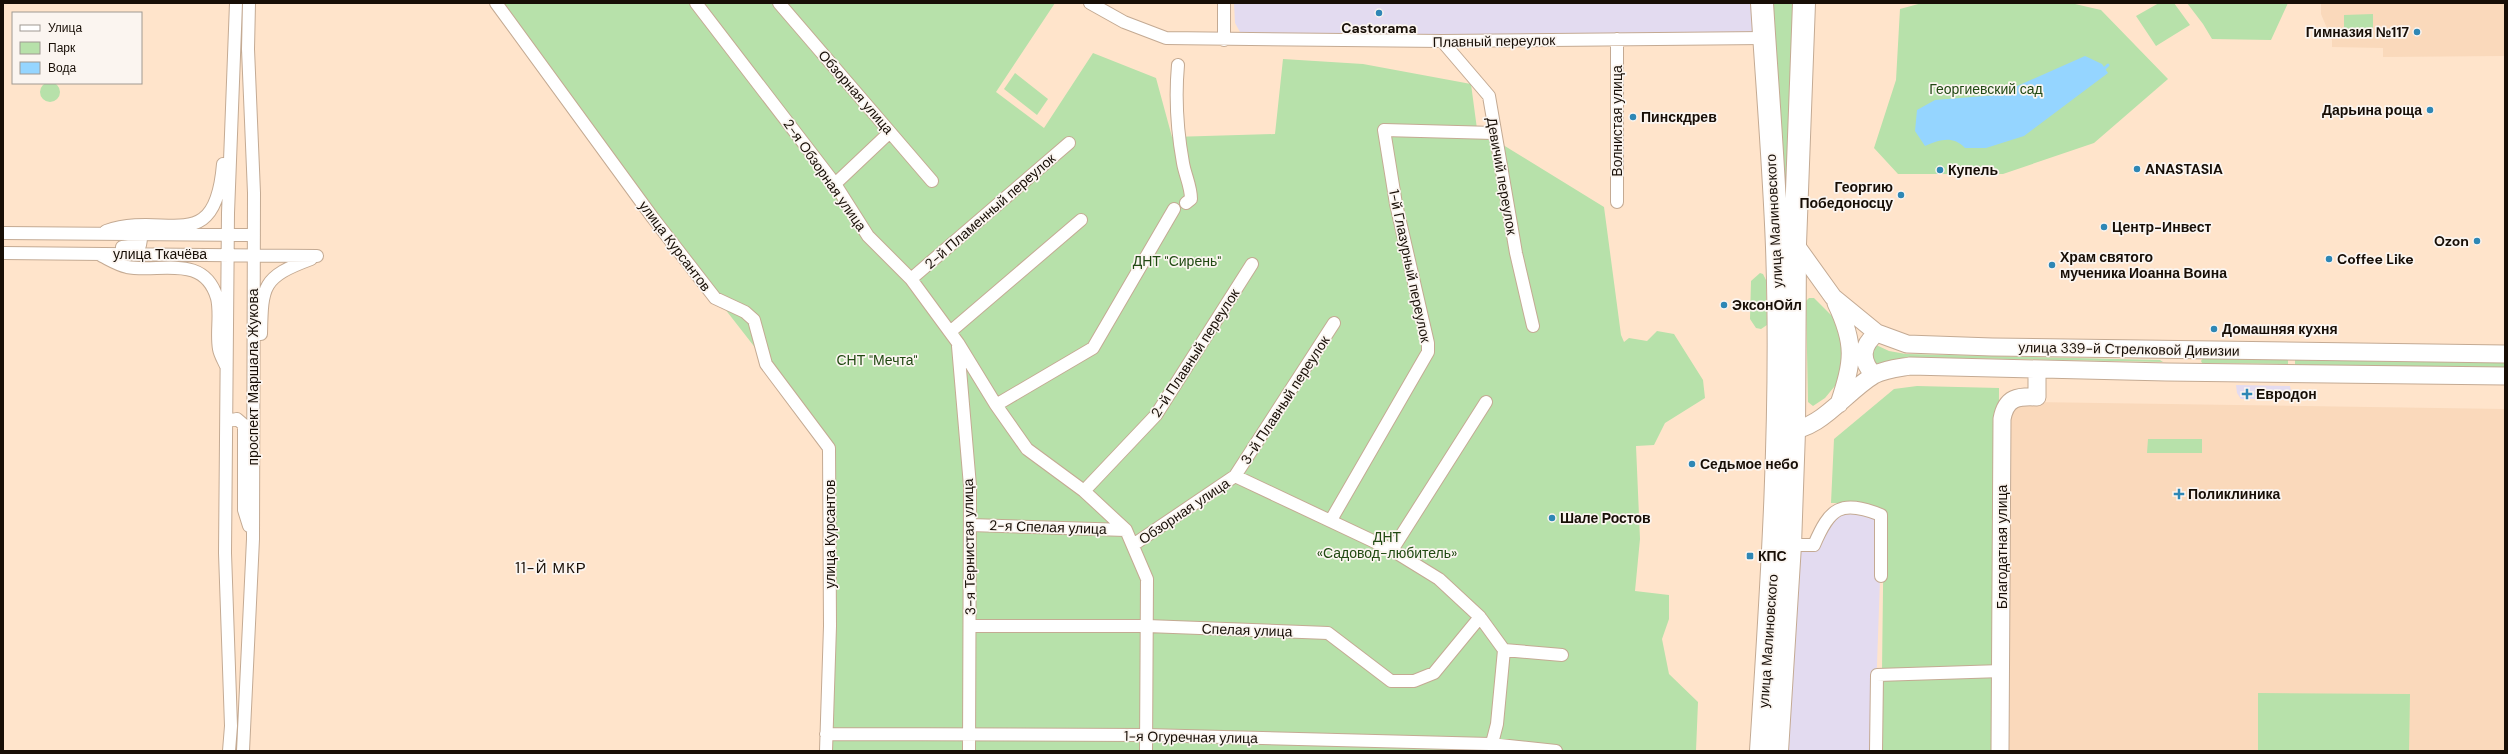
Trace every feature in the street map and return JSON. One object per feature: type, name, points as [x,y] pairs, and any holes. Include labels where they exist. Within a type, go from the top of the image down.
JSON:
[{"type":"highway","name":"улица Малиновского","points":[[1762,3],[1777,247],[1790,545],[1777,751]]},
{"type":"highway","name":"улица Малиновского","points":[[1760,751],[1771,591],[1786,432],[1804,3]]},
{"type":"main road","name":"улица 339-й Стрелковой Дивизии","points":[[1795,244],[1833,297],[1877,333],[1907,344],[1929,346],[2168,350],[2505,354]]},
{"type":"main road","points":[[1833,297],[1849,333],[1851,351],[1849,371],[1839,404]]},
{"type":"main road","points":[[1874,375],[1864,362],[1863,353],[1870,340],[1877,333]]},
{"type":"main road","points":[[2166,372],[2171,369],[2174,361],[2168,350]]},
{"type":"main road","points":[[2198,350],[2192,356],[2191,361],[2198,372]]},
{"type":"main road","name":"улица 339-й Стрелковой Дивизии","points":[[1786,432],[1821,418],[1874,375],[1910,366],[2166,372],[2505,376]]},
{"type":"main road","name":"Благодатная улица","points":[[2000,751],[2002,671],[2002,418],[2004,408],[2019,396],[2037,397],[2037,368]]},
{"type":"street","name":"проспект Маршала Жукова","points":[[229,751],[231,726],[225,553],[228,255],[236,3]]},
{"type":"street","name":"проспект Маршала Жукова","points":[[243,751],[253,539],[254,234],[249,3]]},
{"type":"street","name":"улица Курсантов","points":[[496,3],[653,218],[715,298],[745,312],[754,320],[766,364],[829,448],[830,626],[826,751]]},
{"type":"street","name":"2-я Обзорная улица","points":[[696,3],[835,184],[868,236],[911,279],[958,343],[996,405],[1027,449],[1084,491],[1126,530]]},
{"type":"street","name":"Обзорная улица","points":[[779,3],[932,181]]},
{"type":"street","name":"Плавный переулок","points":[[1090,3],[1124,22],[1166,38],[1442,42],[1764,38]]},
{"type":"street","points":[[1224,3],[1224,40]]},
{"type":"street","name":"Волнистая улица","points":[[1617,39],[1617,202]]},
{"type":"street","name":"Девичий переулок","points":[[1442,42],[1488,96],[1516,253],[1533,326]]},
{"type":"street","points":[[1178,66],[1175,99],[1183,164],[1190,192],[1190,199],[1186,203]]},
{"type":"street","points":[[98,234],[122,225],[185,224],[200,221],[208,215],[215,205],[219,192],[226,125],[232,117]]},
{"type":"street","name":"1-й Глазурный переулок","points":[[1331,520],[1428,352],[1428,342],[1396,204],[1384,130],[1494,133]]},
{"type":"street","points":[[835,184],[890,132]]},
{"type":"street","name":"2-й Пламенный переулок","points":[[911,279],[1069,143]]},
{"type":"street","points":[[996,405],[1093,348],[1174,209]]},
{"type":"street","points":[[950,332],[1081,220]]},
{"type":"street","name":"улица Ткачёва","points":[[3,233],[254,234]]},
{"type":"street","points":[[3,241],[12,242],[34,233]]},
{"type":"street","points":[[54,254],[77,246],[137,247],[141,242],[136,234]]},
{"type":"street","name":"улица Ткачёва","points":[[3,253],[317,256],[284,270],[272,280],[264,292],[261,343],[253,366]]},
{"type":"street","points":[[97,254],[126,267],[185,268],[201,275],[212,287],[216,297],[219,309],[219,350],[227,369]]},
{"type":"street","name":"2-й Плавный переулок","points":[[1084,491],[1156,415],[1252,264]]},
{"type":"street","name":"3-й Плавный переулок","points":[[1236,476],[1334,323]]},
{"type":"street","name":"3-я Тернистая улица","points":[[958,343],[970,486],[969,751]]},
{"type":"street","points":[[1392,550],[1486,402]]},
{"type":"street","points":[[227,421],[237,419],[244,425],[244,510],[253,539]]},
{"type":"street","name":"Обзорная улица","points":[[1133,545],[1236,476],[1392,550],[1439,579],[1480,617],[1504,650]]},
{"type":"street","points":[[1790,545],[1814,545],[1825,520],[1835,512],[1847,508],[1862,508],[1881,515],[1881,576]]},
{"type":"street","name":"2-я Спелая улица","points":[[970,525],[1126,530]]},
{"type":"street","points":[[1126,530],[1147,579],[1146,751]]},
{"type":"street","name":"Спелая улица","points":[[970,626],[1147,626],[1328,633],[1391,681],[1414,681],[1434,674],[1480,617]]},
{"type":"street","points":[[1490,747],[1497,724],[1504,650],[1562,656]]},
{"type":"street","points":[[1876,751],[1877,675],[2002,671]]},
{"type":"street","name":"1-я Огуречная улица","points":[[826,734],[1146,735],[1556,750]]},
{"type":"shaded area","points":[[1234,3],[1754,3],[1754,39],[1255,40],[1240,32],[1235,23]]},
{"type":"shaded area","name":"Гимназия №117","points":[[2321,3],[2505,3],[2505,56],[2383,57],[2383,48],[2332,47],[2332,40],[2321,14]]},
{"type":"shaded area","points":[[2236,385],[2290,386],[2291,391],[2288,399],[2241,399],[2237,393]]},
{"type":"shaded area","points":[[2024,402],[2505,409],[2505,751],[2006,751],[2007,414]]},
{"type":"shaded area","points":[[1848,511],[1880,517],[1880,579],[1874,751],[1787,751],[1800,539],[1820,539],[1830,520]]},
{"type":"green space","points":[[490,3],[1055,3],[996,92],[1044,128],[1093,53],[1156,78],[1172,137],[1275,134],[1283,59],[1363,64],[1471,84],[1477,129],[1604,207],[1621,335],[1624,342],[1629,338],[1647,341],[1657,331],[1674,334],[1703,380],[1705,398],[1665,423],[1654,445],[1636,446],[1640,539],[1635,591],[1669,595],[1669,619],[1662,639],[1669,674],[1698,702],[1696,751],[829,751],[828,441],[561,99]]},
{"type":"green space","points":[[1770,3],[1796,3],[1786,194],[1783,194]]},
{"type":"green space","name":"Георгиевский сад","points":[[1922,3],[2075,4],[2101,10],[2168,79],[2094,143],[2003,174],[1898,174],[1874,148],[1896,80],[1900,9]]},
{"type":"green space","points":[[2159,3],[2174,3],[2190,25],[2156,46],[2136,16]]},
{"type":"green space","points":[[2187,3],[2288,3],[2271,40],[2212,39]]},
{"type":"green space","points":[[2373,14],[2373,32],[2344,32],[2344,15]]},
{"type":"green space","points":[[1015,73],[1048,99],[1037,115],[1004,89]]},
{"type":"green space","points":[[44,84],[56,84],[60,88],[60,96],[54,102],[46,102],[40,96],[40,88]]},
{"type":"green space","points":[[1760,273],[1763,274],[1766,280],[1767,325],[1761,329],[1756,328],[1750,319],[1751,281]]},
{"type":"green space","points":[[1809,298],[1814,298],[1834,318],[1844,337],[1839,381],[1825,398],[1813,406],[1808,402],[1806,301]]},
{"type":"green space","points":[[1874,344],[1889,351],[1906,354],[2160,360],[2163,362],[1907,357],[1874,366],[1871,360]]},
{"type":"green space","points":[[2203,358],[2288,359],[2288,364],[2202,363],[2201,361]]},
{"type":"green space","points":[[2295,360],[2505,363],[2505,368],[2295,365]]},
{"type":"green space","points":[[1917,386],[1999,388],[1998,751],[1881,751],[1884,509],[1864,503],[1831,503],[1834,439],[1894,389]]},
{"type":"green space","points":[[2148,439],[2202,439],[2202,453],[2147,453]]},
{"type":"green space","points":[[2258,693],[2410,694],[2409,751],[2258,751]]},
{"type":"water","points":[[2085,56],[2102,64],[2108,73],[2024,136],[1986,148],[1965,148],[1951,140],[1936,142],[1925,146],[1915,131],[1917,110],[1935,100],[1997,95]]},
{"type":"waterway","points":[[2105,68],[2108,65]]},
{"type":"place","name":"Castorama","points":[[1379,13]]},
{"type":"place","name":"Гимназия №117","points":[[2417,32]]},
{"type":"place","name":"Дарьина роща","points":[[2430,110]]},
{"type":"place","name":"Пинскдрев","points":[[1633,117]]},
{"type":"place","name":"ANASTASIA","points":[[2137,169]]},
{"type":"place","name":"Купель","points":[[1940,170]]},
{"type":"place","name":"Георгию Победоносцу","points":[[1901,195]]},
{"type":"place","name":"Центр-Инвест","points":[[2104,227]]},
{"type":"place","name":"Ozon","points":[[2477,241]]},
{"type":"place","name":"Coffee Like","points":[[2329,259]]},
{"type":"place","name":"Храм святого мученика Иоанна Воина","points":[[2052,265]]},
{"type":"place","name":"ЭксонОйл","points":[[1724,305]]},
{"type":"place","name":"Домашняя кухня","points":[[2214,329]]},
{"type":"place","name":"Евродон","points":[[2247,394]]},
{"type":"place","name":"Седьмое небо","points":[[1692,464]]},
{"type":"place","name":"Поликлиника","points":[[2179,494]]},
{"type":"place","name":"Шале Ростов","points":[[1552,518]]},
{"type":"place","name":"КПС","points":[[1750,556]]},
{"type":"district","name":"11-Й МКР","points":[[551,568]]},
{"type":"park label","name":"ДНТ \"Сирень\"","points":[[1177,261]]},
{"type":"park label","name":"СНТ \"Мечта\"","points":[[877,360]]},
{"type":"park label","name":"ДНТ «Садовод-любитель»","points":[[1387,546]]}]
